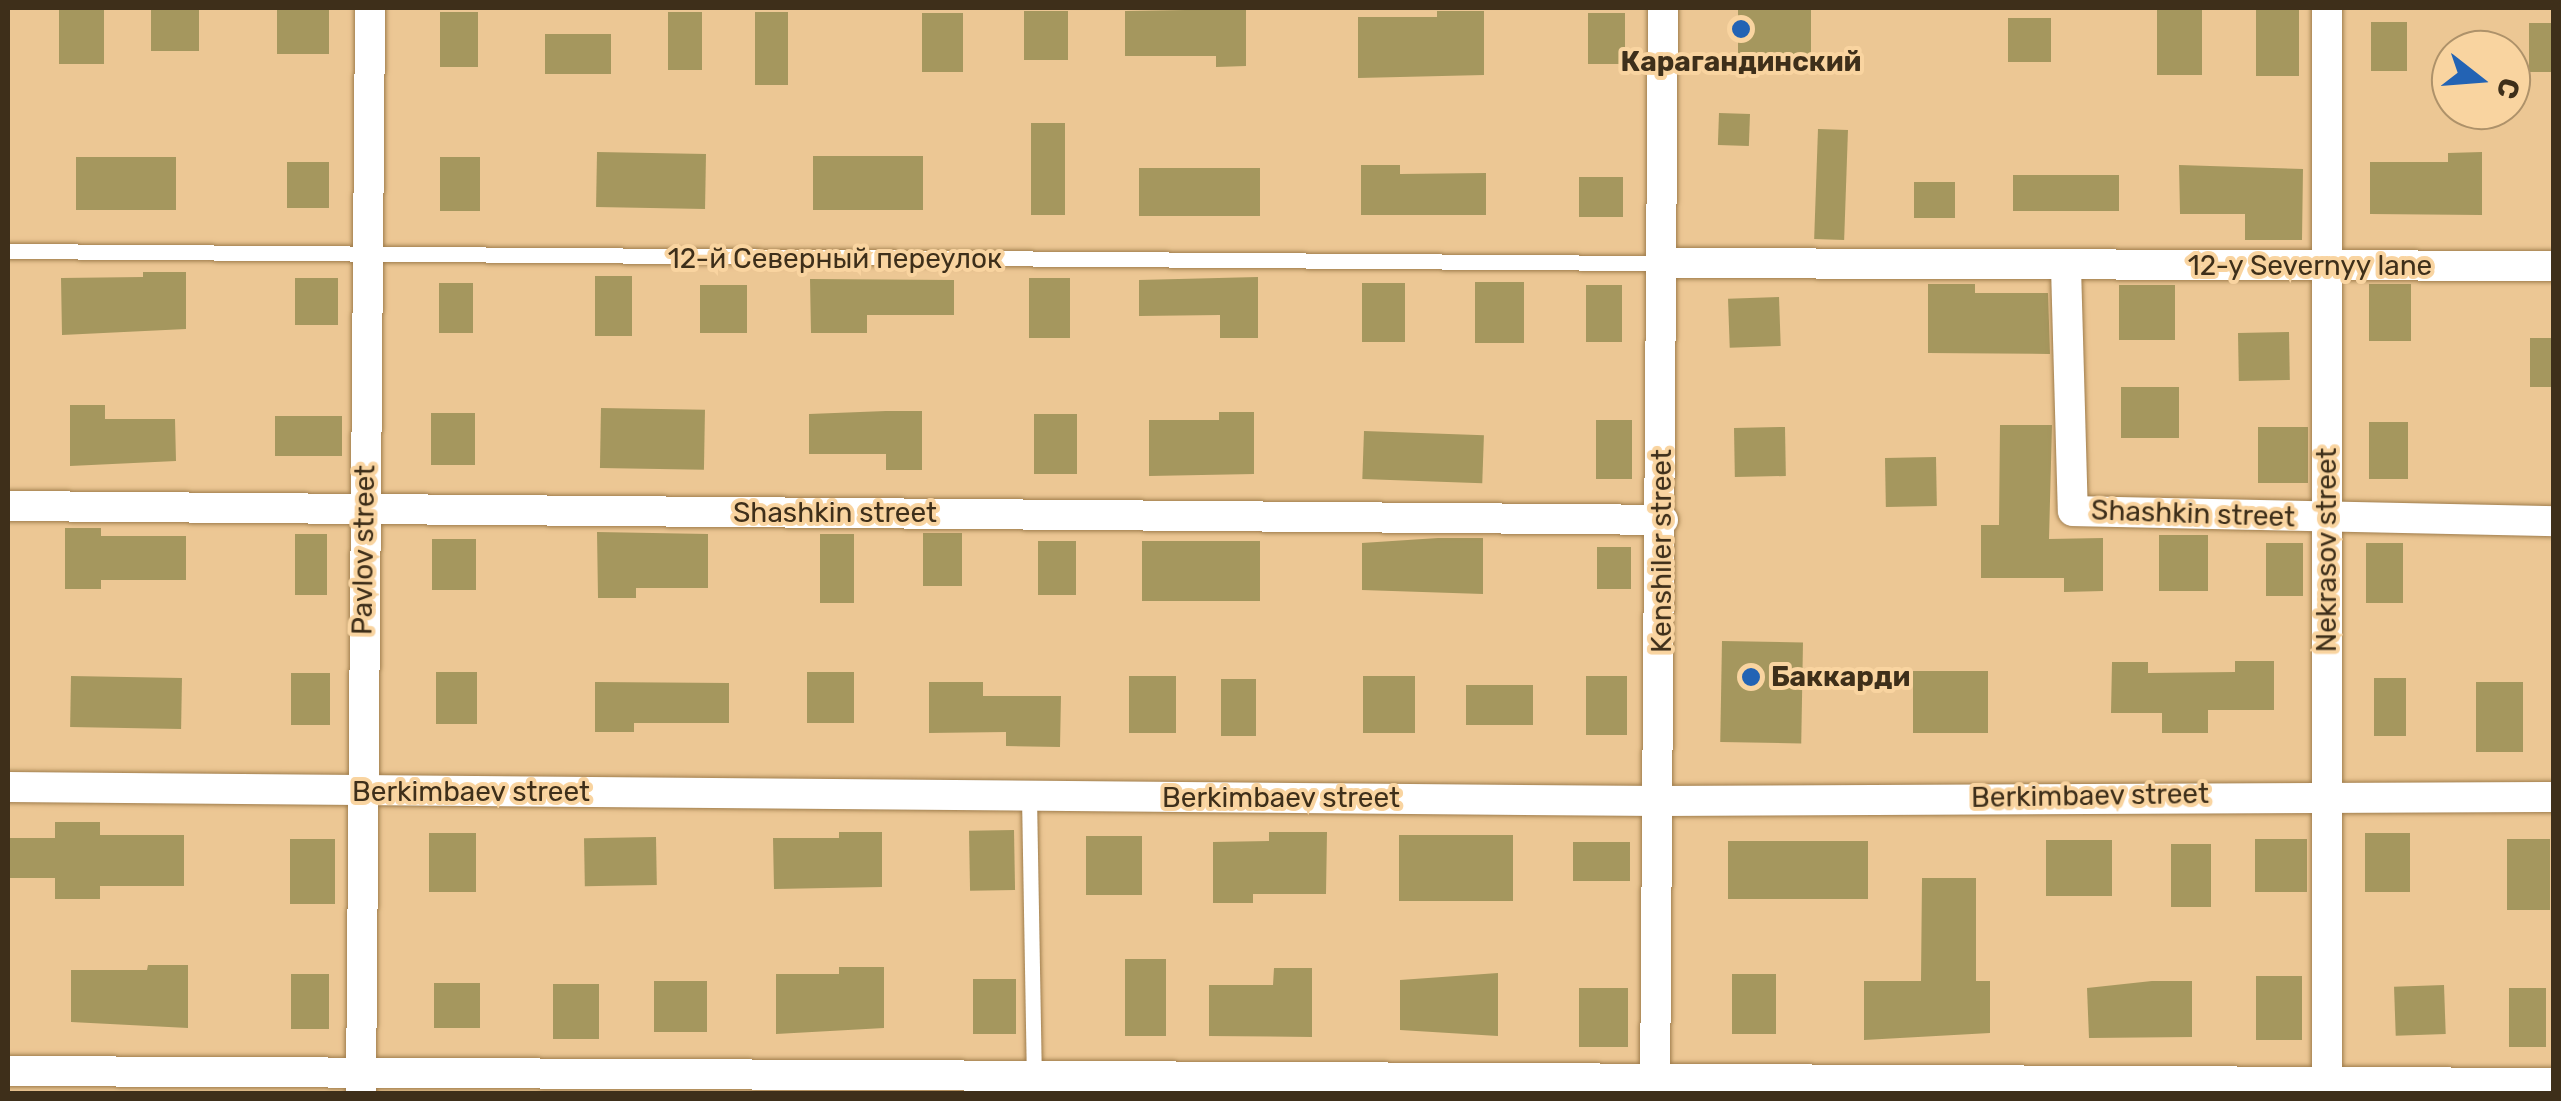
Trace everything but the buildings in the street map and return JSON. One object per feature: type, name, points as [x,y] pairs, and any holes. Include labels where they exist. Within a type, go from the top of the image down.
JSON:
[{"type":"street","name":"Pavlov street","points":[[361,1083],[370,8]]},
{"type":"street","name":"Kenshiler street","points":[[1655,1088],[1663,520],[1662,8]]},
{"type":"street","name":"Nekrasov street","points":[[2326,8],[2328,1087]]},
{"type":"street","name":"12-y Severnyy lane","points":[[1662,263],[2554,266]]},
{"type":"street","name":"Shashkin street","points":[[2066,267],[2072,511],[2554,521]]},
{"type":"street","name":"Shashkin street","points":[[8,506],[1663,520]]},
{"type":"street","name":"Berkimbaev street","points":[[8,787],[1659,801],[2328,794],[2554,796]]},
{"type":"street","points":[[8,1071],[361,1083],[1655,1088],[2554,1083]]},
{"type":"lane","name":"12-й Северный переулок","points":[[8,250],[367,256],[1662,263]]},
{"type":"lane","points":[[1029,796],[1034,1086]]},
{"type":"place","name":"Карагандинский","points":[[1741,29]]},
{"type":"place","name":"Баккарди","points":[[1751,677]]}]
